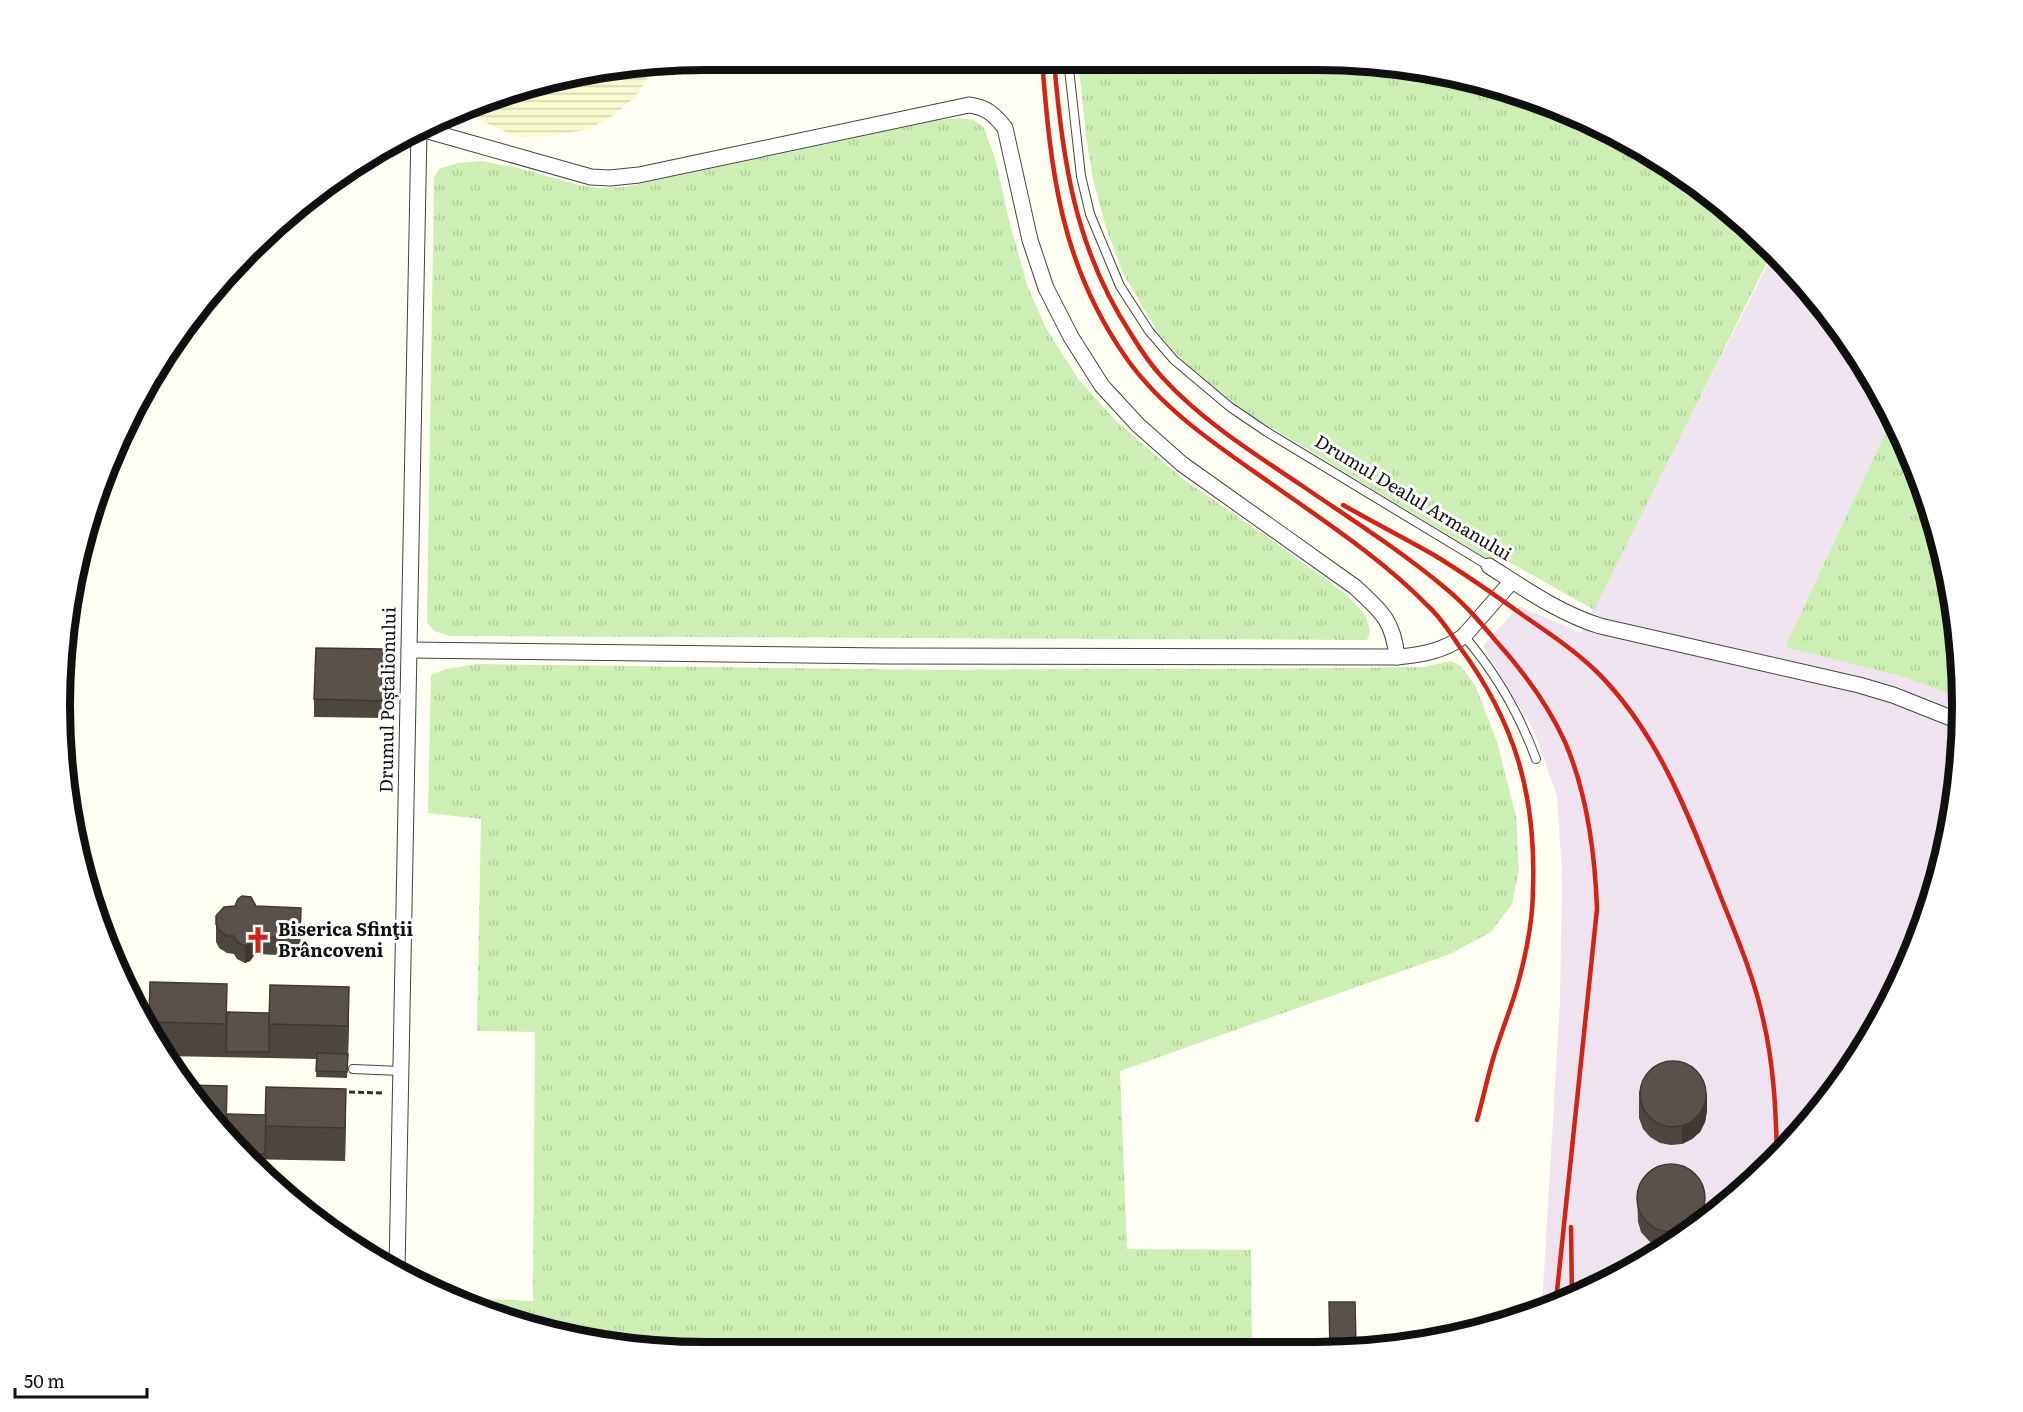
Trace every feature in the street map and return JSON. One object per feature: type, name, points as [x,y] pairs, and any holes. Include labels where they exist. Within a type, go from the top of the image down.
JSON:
[{"type":"street","points":[[431,133],[591,177],[610,178],[639,175],[969,105],[982,106],[994,114],[1005,128],[1030,240],[1046,288],[1071,337],[1102,387],[1138,425],[1182,464],[1355,587],[1377,607],[1390,625],[1395,640],[1396,657]]},
{"type":"street","name":"Drumul Poștalionului","points":[[397,1261],[420,139]]},
{"type":"street","name":"Drumul Dealul Armanului","points":[[1489,566],[1549,605],[1581,620],[1858,685],[1893,695],[1952,718]]},
{"type":"street","points":[[409,650],[898,656],[1396,657],[1436,650],[1464,636],[1512,581]]},
{"type":"lane","name":"Drumul Dealul Armanului","points":[[1069,70],[1081,176],[1090,214],[1120,286],[1149,331],[1174,360],[1230,407],[1267,432],[1489,566]]},
{"type":"lane","points":[[1464,636],[1508,697],[1526,731],[1536,759]]},
{"type":"lane","points":[[353,1069],[401,1071]]},
{"type":"path","points":[[349,1092],[401,1093]]},
{"type":"shaded area","points":[[1770,261],[1821,319],[1867,388],[1888,427],[1785,647],[1900,676],[1947,692],[1951,682],[1951,748],[1940,830],[1919,910],[1887,987],[1845,1059],[1795,1125],[1736,1184],[1670,1234],[1598,1276],[1542,1300],[1560,1001],[1562,872],[1557,796],[1534,731],[1483,646],[1519,606],[1581,633]]},
{"type":"green space","points":[[1079,70],[1317,70],[1400,76],[1481,92],[1521,104],[1598,136],[1670,178],[1736,228],[1769,260],[1594,610],[1497,555],[1488,559],[1244,411],[1188,367],[1158,333],[1124,275],[1106,228],[1093,179]]},
{"type":"green space","points":[[651,73],[635,97],[611,117],[587,129],[553,136],[517,137],[471,116],[542,92],[582,83]]},
{"type":"green space","points":[[959,118],[974,120],[984,128],[995,158],[1028,288],[1046,328],[1079,380],[1116,421],[1183,479],[1346,594],[1366,616],[1370,632],[1367,640],[450,636],[434,631],[427,622],[434,178],[439,169],[458,163],[481,161],[518,168],[579,185],[599,188],[625,187],[939,120]]},
{"type":"green space","points":[[1888,427],[1919,502],[1931,542],[1947,623],[1951,684],[1948,693],[1900,676],[1785,647]]},
{"type":"green space","points":[[1451,661],[1461,666],[1475,685],[1497,742],[1516,816],[1519,870],[1512,904],[1491,932],[1450,954],[1120,1071],[1127,1249],[1251,1250],[1252,1342],[706,1342],[664,1340],[582,1329],[542,1320],[477,1298],[533,1301],[535,1032],[477,1031],[481,819],[428,813],[431,675],[446,669],[478,664],[936,670],[1423,667]]},
{"type":"building","points":[[316,648],[383,649],[382,701],[314,699]]},
{"type":"building","points":[[242,896],[251,897],[256,906],[301,908],[300,938],[255,937],[250,944],[245,946],[237,942],[234,936],[227,936],[219,930],[216,916],[224,907],[235,906]]},
{"type":"building","points":[[150,982],[227,984],[226,1024],[155,1022],[149,1012]]},
{"type":"building","points":[[270,985],[349,987],[348,1026],[269,1024]]},
{"type":"building","points":[[227,1012],[269,1013],[269,1052],[226,1052]]},
{"type":"building","points":[[317,1053],[348,1054],[347,1072],[316,1071]]},
{"type":"building","points":[[1666,1061],[1680,1061],[1692,1066],[1701,1075],[1706,1094],[1704,1107],[1697,1118],[1680,1127],[1666,1127],[1654,1122],[1645,1113],[1640,1101],[1640,1087],[1645,1075],[1654,1066]]},
{"type":"building","points":[[197,1085],[227,1086],[226,1123]]},
{"type":"building","points":[[266,1087],[346,1089],[345,1128],[265,1126]]},
{"type":"building","points":[[227,1114],[266,1115],[265,1154],[256,1154],[227,1124]]},
{"type":"building","points":[[1664,1165],[1678,1165],[1690,1170],[1699,1179],[1704,1191],[1702,1212],[1673,1232],[1652,1226],[1643,1217],[1638,1205],[1638,1191],[1643,1179],[1652,1170]]},
{"type":"building","points":[[1329,1302],[1355,1302],[1356,1340],[1330,1341]]},
{"type":"railway","points":[[1043,70],[1055,179],[1073,252],[1104,323],[1127,359],[1157,395],[1193,426],[1372,556],[1410,588],[1448,630],[1478,674],[1508,731],[1526,790],[1531,821],[1532,913],[1520,975],[1493,1059],[1477,1120]]},
{"type":"railway","points":[[1055,70],[1067,168],[1084,236],[1096,269],[1112,302],[1149,362],[1177,393],[1210,422],[1392,547],[1458,600],[1525,676],[1551,715],[1565,742],[1584,803],[1594,867],[1597,909],[1557,1294]]},
{"type":"railway","points":[[1343,505],[1446,562],[1561,642],[1596,671],[1637,721],[1670,776],[1683,805],[1755,988],[1767,1036],[1772,1071],[1776,1144]]},
{"type":"railway","points":[[1571,1227],[1572,1288]]},
{"type":"place","name":"Biserica Sfinţii Brâncoveni","points":[[258,940]]}]
